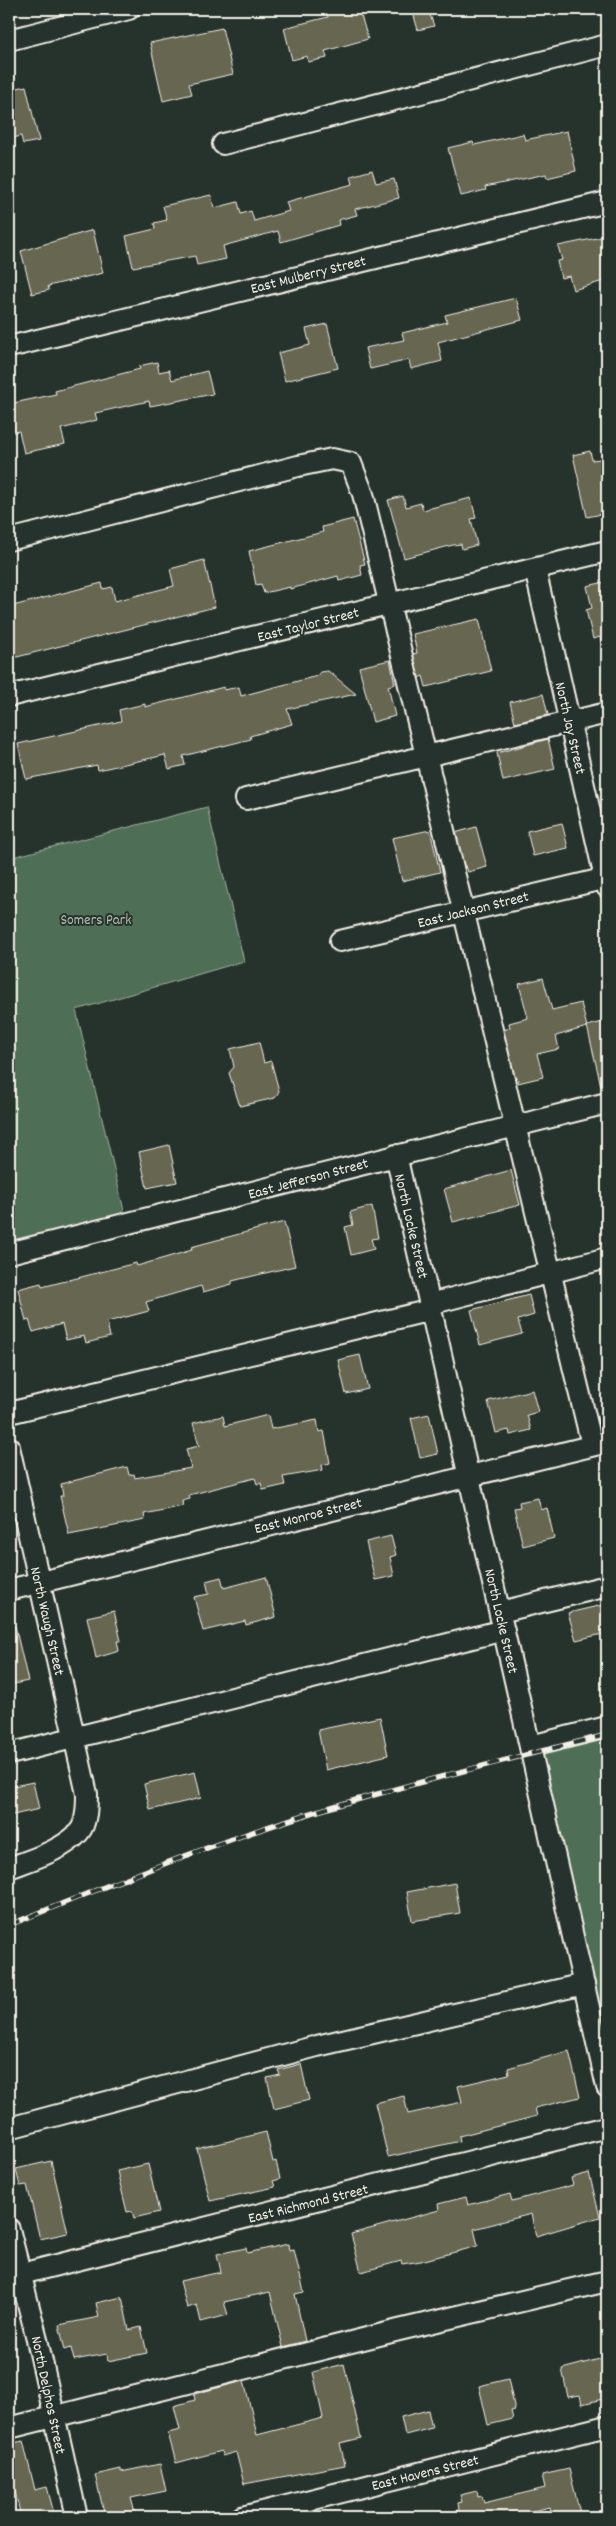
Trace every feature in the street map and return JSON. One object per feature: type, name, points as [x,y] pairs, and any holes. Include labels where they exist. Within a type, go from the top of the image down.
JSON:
[{"type":"street","points":[[9,40],[129,9]]},
{"type":"street","points":[[223,144],[607,45]]},
{"type":"street","name":"East Mulberry Street","points":[[9,347],[607,202]]},
{"type":"street","points":[[9,540],[298,466],[332,459],[351,463],[360,486],[389,604],[461,911],[550,1273],[599,1444]]},
{"type":"street","name":"East Taylor Street","points":[[9,696],[607,551]]},
{"type":"street","name":"North Jay Street","points":[[535,569],[607,881]]},
{"type":"street","points":[[246,799],[425,758],[607,713]]},
{"type":"street","name":"East Jackson Street","points":[[340,941],[461,911],[607,881]]},
{"type":"street","name":"East Jefferson Street","points":[[9,1253],[607,1103]]},
{"type":"street","name":"North Locke Street","points":[[396,1155],[607,2087]]},
{"type":"street","points":[[9,1413],[430,1307],[607,1258]]},
{"type":"street","name":"East Monroe Street","points":[[9,1590],[599,1444]]},
{"type":"street","name":"North Waugh Street","points":[[9,1447],[75,1739],[86,1794],[87,1809],[79,1832],[55,1850],[9,1868]]},
{"type":"street","points":[[9,1754],[75,1739],[502,1621],[607,1586]]},
{"type":"street","points":[[531,1746],[607,1727]]},
{"type":"street","points":[[9,2128],[317,2046],[584,1984]]},
{"type":"street","name":"East Richmond Street","points":[[14,2276],[607,2127]]},
{"type":"street","name":"North Delphos Street","points":[[9,2229],[14,2276],[53,2416],[77,2517]]},
{"type":"street","points":[[9,2428],[399,2330],[607,2281]]},
{"type":"street","name":"East Havens Street","points":[[242,2517],[607,2426]]},
{"type":"green space","name":"Somers Park","points":[[207,807],[244,961],[76,1010],[127,1223],[9,1253],[9,858]]},
{"type":"green space","points":[[607,1730],[607,2085],[531,1746]]},
{"type":"building","points":[[326,9],[359,9],[368,39],[325,51],[327,58],[308,62],[307,56],[292,60],[284,28],[328,17]]},
{"type":"building","points":[[412,9],[428,9],[434,26],[418,30]]},
{"type":"building","points":[[222,28],[233,74],[189,84],[192,94],[163,101],[150,43]]},
{"type":"building","points":[[26,86],[39,141],[23,144],[21,136],[9,139],[9,90]]},
{"type":"building","points":[[567,131],[576,171],[547,178],[546,174],[485,187],[486,190],[461,196],[448,148],[473,142],[474,145],[523,134],[525,140]]},
{"type":"building","points":[[372,170],[376,183],[394,179],[399,198],[355,209],[357,215],[338,220],[339,225],[281,242],[278,231],[223,246],[226,259],[197,265],[195,256],[133,267],[126,236],[155,229],[154,223],[167,220],[163,206],[211,195],[214,208],[238,202],[241,214],[251,211],[254,221],[289,211],[286,202],[353,184],[351,176]]},
{"type":"building","points":[[93,230],[103,273],[48,286],[49,290],[32,294],[21,251]]},
{"type":"building","points":[[607,236],[607,280],[573,290],[569,276],[561,278],[557,261],[562,260],[558,246]]},
{"type":"building","points":[[516,298],[522,320],[438,342],[442,361],[411,369],[409,360],[370,369],[365,348],[404,340],[402,333],[447,322],[445,315]]},
{"type":"building","points":[[327,324],[338,368],[285,381],[278,353],[310,345],[306,329]]},
{"type":"building","points":[[157,362],[159,372],[169,370],[172,380],[207,371],[213,394],[150,406],[149,401],[95,413],[97,420],[61,429],[65,444],[24,453],[19,431],[9,433],[9,404],[56,394],[55,391],[140,369],[139,366]]},
{"type":"building","points":[[590,451],[592,460],[600,459],[604,477],[607,476],[607,513],[587,517],[573,455]]},
{"type":"building","points":[[403,496],[406,507],[421,503],[423,510],[471,498],[476,518],[471,519],[477,545],[462,549],[461,544],[453,545],[404,558],[388,500]]},
{"type":"building","points":[[353,519],[365,564],[360,565],[362,575],[339,581],[338,576],[290,589],[290,587],[264,593],[261,584],[256,585],[249,551],[323,532],[322,527]]},
{"type":"building","points":[[204,560],[215,607],[9,659],[9,607],[102,583],[103,589],[112,587],[115,601],[174,586],[170,569]]},
{"type":"building","points":[[605,582],[607,591],[607,644],[602,645],[600,637],[593,639],[586,610],[592,608],[587,586]]},
{"type":"building","points":[[479,619],[491,671],[426,687],[423,676],[418,678],[413,654],[417,653],[413,634]]},
{"type":"building","points":[[390,660],[395,684],[388,686],[395,716],[373,722],[359,667]]},
{"type":"building","points":[[328,671],[356,694],[287,709],[292,724],[250,736],[251,739],[183,756],[185,765],[169,769],[165,755],[98,770],[97,765],[26,779],[18,744],[121,721],[119,710],[145,704],[145,707],[224,687],[224,690],[239,687],[241,696],[317,676],[320,672]]},
{"type":"building","points":[[543,694],[548,715],[515,723],[510,702]]},
{"type":"building","points":[[548,739],[555,769],[503,781],[497,753]]},
{"type":"building","points":[[562,823],[568,848],[533,856],[527,831]]},
{"type":"building","points":[[476,827],[487,867],[468,872],[466,866],[464,867],[455,833]]},
{"type":"building","points":[[430,830],[440,872],[402,881],[392,838]]},
{"type":"building","points":[[543,978],[552,1010],[581,1003],[587,1027],[556,1036],[559,1049],[537,1054],[543,1077],[518,1083],[517,1077],[514,1078],[503,1030],[510,1028],[509,1023],[528,1018],[519,984]]},
{"type":"building","points":[[607,1021],[607,1085],[601,1086],[587,1026]]},
{"type":"building","points":[[259,1042],[264,1063],[271,1061],[279,1091],[275,1098],[240,1106],[229,1073],[234,1067],[230,1049]]},
{"type":"building","points":[[169,1145],[177,1182],[147,1188],[139,1152]]},
{"type":"building","points":[[511,1170],[520,1205],[453,1222],[444,1189]]},
{"type":"building","points":[[372,1206],[378,1238],[371,1239],[374,1249],[351,1255],[345,1227],[353,1225],[350,1212]]},
{"type":"building","points":[[284,1222],[295,1266],[232,1281],[232,1284],[203,1292],[201,1286],[146,1302],[149,1311],[107,1322],[110,1337],[86,1343],[84,1336],[66,1340],[62,1324],[33,1332],[29,1320],[26,1321],[18,1289],[41,1283],[42,1287],[136,1263],[137,1266],[192,1250],[191,1247]]},
{"type":"building","points":[[529,1295],[534,1315],[518,1320],[522,1334],[480,1345],[471,1310]]},
{"type":"building","points":[[360,1355],[368,1389],[346,1394],[338,1360]]},
{"type":"building","points":[[532,1390],[538,1412],[527,1415],[531,1430],[510,1435],[509,1430],[496,1433],[488,1401]]},
{"type":"building","points":[[429,1414],[438,1454],[420,1458],[411,1418]]},
{"type":"building","points":[[268,1415],[271,1429],[317,1420],[319,1432],[324,1431],[330,1463],[322,1465],[323,1470],[283,1477],[285,1485],[263,1490],[261,1483],[257,1484],[255,1478],[189,1495],[190,1499],[182,1501],[183,1506],[144,1514],[145,1520],[69,1535],[60,1496],[63,1496],[61,1484],[127,1467],[129,1475],[134,1474],[135,1478],[191,1468],[186,1449],[199,1446],[193,1423],[223,1416],[225,1426]]},
{"type":"building","points":[[538,1498],[541,1510],[547,1508],[554,1538],[523,1546],[514,1508],[520,1507],[519,1502]]},
{"type":"building","points":[[391,1536],[396,1555],[390,1557],[394,1576],[375,1580],[366,1542]]},
{"type":"building","points":[[221,1577],[224,1588],[266,1577],[276,1617],[246,1625],[245,1621],[203,1631],[194,1597],[209,1594],[206,1581]]},
{"type":"building","points":[[607,1604],[607,1633],[576,1640],[568,1613]]},
{"type":"building","points":[[114,1611],[121,1641],[117,1641],[119,1651],[96,1658],[87,1617]]},
{"type":"building","points":[[9,1626],[15,1626],[28,1681],[9,1685]]},
{"type":"building","points":[[380,1717],[388,1755],[326,1770],[318,1730]]},
{"type":"building","points":[[195,1772],[201,1798],[150,1810],[144,1784]]},
{"type":"building","points":[[33,1782],[39,1809],[9,1816],[9,1787]]},
{"type":"building","points":[[455,1883],[460,1913],[412,1921],[407,1892]]},
{"type":"building","points":[[569,2051],[580,2097],[535,2108],[537,2116],[459,2136],[460,2141],[388,2157],[375,2103],[404,2096],[408,2114],[462,2102],[458,2086],[509,2074],[508,2068]]},
{"type":"building","points":[[301,2064],[309,2100],[274,2109],[267,2078],[280,2075],[278,2070]]},
{"type":"building","points":[[266,2132],[273,2162],[276,2161],[280,2179],[273,2181],[275,2187],[210,2201],[197,2149]]},
{"type":"building","points":[[51,2161],[68,2233],[40,2239],[27,2185],[20,2186],[16,2169]]},
{"type":"building","points":[[148,2164],[159,2212],[134,2218],[132,2211],[127,2212],[117,2171]]},
{"type":"building","points":[[589,2173],[600,2217],[536,2236],[531,2214],[474,2229],[478,2246],[421,2261],[402,2264],[401,2261],[361,2272],[351,2234],[439,2210],[438,2204],[466,2197],[468,2205],[510,2194],[512,2201],[573,2185],[571,2178]]},
{"type":"building","points":[[288,2244],[289,2251],[294,2250],[304,2292],[295,2294],[305,2341],[283,2347],[270,2292],[224,2302],[228,2315],[201,2322],[197,2305],[187,2308],[180,2281],[221,2272],[217,2254],[246,2248],[247,2253]]},
{"type":"building","points":[[122,2297],[129,2330],[141,2327],[147,2353],[108,2361],[107,2354],[74,2360],[71,2348],[65,2350],[59,2325],[99,2317],[96,2303]]},
{"type":"building","points":[[607,2357],[607,2398],[582,2404],[580,2395],[568,2397],[562,2369]]},
{"type":"building","points":[[344,2364],[361,2438],[340,2443],[345,2465],[244,2484],[236,2452],[222,2456],[221,2451],[176,2463],[168,2433],[180,2430],[174,2406],[195,2400],[194,2394],[244,2381],[257,2435],[323,2418],[313,2372]]},
{"type":"building","points":[[508,2379],[515,2410],[511,2411],[513,2419],[488,2425],[479,2386]]},
{"type":"building","points":[[428,2410],[432,2428],[405,2435],[401,2417]]},
{"type":"building","points":[[23,2441],[35,2490],[47,2487],[55,2517],[21,2517],[13,2482],[9,2483],[9,2444]]},
{"type":"building","points":[[160,2464],[166,2491],[131,2498],[136,2517],[105,2517],[95,2475],[121,2469],[121,2472]]},
{"type":"building","points":[[569,2469],[581,2517],[553,2517],[550,2507],[509,2517],[453,2517],[452,2512],[459,2510],[458,2503],[462,2502],[460,2495],[477,2491],[478,2497],[482,2496],[484,2503],[545,2488],[542,2475]]},
{"type":"railway","points":[[9,1925],[121,1880],[273,1825],[459,1772],[607,1735]]}]
